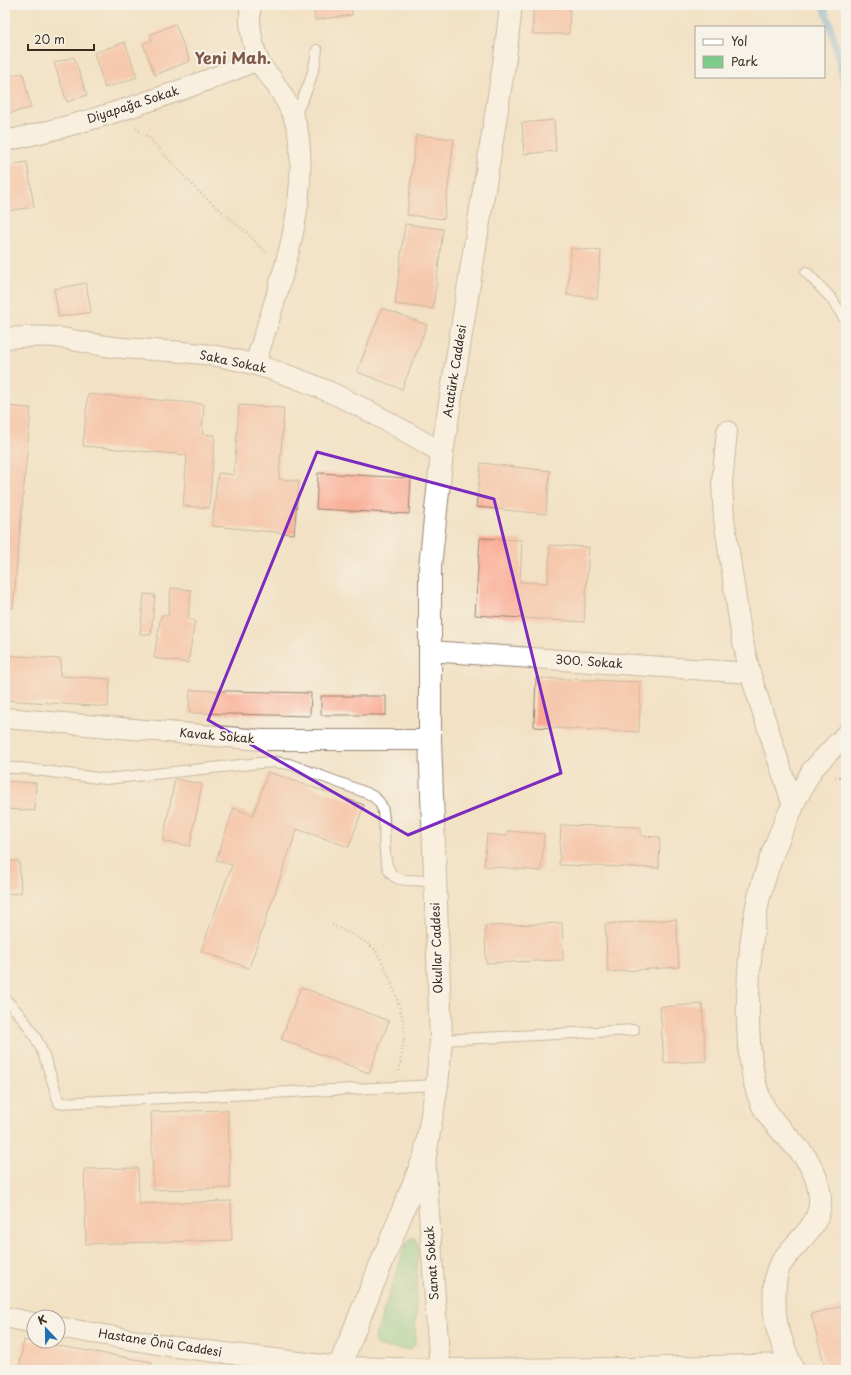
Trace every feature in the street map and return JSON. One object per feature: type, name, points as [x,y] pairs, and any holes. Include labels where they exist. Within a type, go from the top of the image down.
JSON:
[{"type":"street","points":[[250,5],[251,30],[258,60],[282,94],[294,116],[299,139],[300,175],[294,226],[284,271],[255,365]]},
{"type":"street","name":"Atatürk Caddesi","points":[[430,740],[430,567],[442,453],[504,65],[511,5]]},
{"type":"street","name":"Diyapağa Sokak","points":[[5,141],[41,134],[108,114],[206,82],[258,60]]},
{"type":"street","name":"Saka Sokak","points":[[5,338],[28,336],[62,338],[113,347],[194,353],[226,358],[255,365],[291,376],[373,413],[442,453]]},
{"type":"street","points":[[727,431],[722,483],[724,519],[733,584],[750,673],[793,806]]},
{"type":"street","name":"300. Sokak","points":[[429,651],[750,673]]},
{"type":"street","name":"Kavak Sokak","points":[[5,718],[262,740],[430,740]]},
{"type":"street","points":[[792,1367],[777,1326],[775,1291],[777,1270],[790,1250],[812,1227],[819,1213],[820,1199],[812,1168],[802,1151],[766,1111],[757,1092],[752,1073],[748,1016],[749,974],[759,898],[780,835],[812,770],[846,734]]},
{"type":"street","name":"Okullar Caddesi","points":[[338,1368],[425,1156],[437,1085],[440,1040],[430,740]]},
{"type":"street","name":"Sanat Sokak","points":[[425,1156],[440,1370]]},
{"type":"street","points":[[5,1318],[26,1322]]},
{"type":"street","name":"Hastane Önü Caddesi","points":[[66,1328],[168,1346],[338,1368],[440,1370],[792,1367]]},
{"type":"lane","points":[[294,116],[310,84],[315,68],[317,50]]},
{"type":"lane","points":[[806,272],[831,298],[846,321]]},
{"type":"lane","points":[[5,768],[106,778],[260,763],[274,762],[289,764],[367,793],[376,798],[384,811],[384,837],[388,869],[392,875],[398,879],[434,880]]},
{"type":"lane","points":[[5,999],[30,1026],[43,1049],[59,1103],[437,1085]]},
{"type":"lane","points":[[440,1040],[634,1030]]},
{"type":"path","points":[[108,114],[116,127],[130,126],[137,129],[149,138],[199,192],[245,231],[284,271]]},
{"type":"path","points":[[332,925],[362,940],[375,951],[399,1004],[404,1031],[396,1087]]},
{"type":"highlighted area","points":[[317,452],[494,499],[561,773],[408,835],[208,720]]},
{"type":"green space","points":[[414,1237],[418,1245],[415,1344],[410,1350],[378,1347],[374,1340],[406,1244]]},
{"type":"building","points":[[313,5],[351,5],[352,15],[315,20]]},
{"type":"building","points":[[533,5],[570,5],[569,34],[533,34]]},
{"type":"building","points":[[175,24],[190,61],[155,75],[143,44],[152,40],[150,35]]},
{"type":"building","points":[[125,42],[137,77],[105,88],[94,53]]},
{"type":"building","points":[[74,57],[87,95],[67,102],[54,63]]},
{"type":"building","points":[[23,73],[31,108],[5,114],[5,77]]},
{"type":"building","points":[[554,120],[556,151],[524,154],[522,123]]},
{"type":"building","points":[[416,135],[454,139],[444,219],[407,215]]},
{"type":"building","points":[[27,162],[34,207],[6,211],[5,166]]},
{"type":"building","points":[[405,224],[443,229],[433,309],[395,304]]},
{"type":"building","points":[[571,248],[601,251],[597,298],[567,295]]},
{"type":"building","points":[[86,283],[91,312],[59,317],[54,289]]},
{"type":"building","points":[[382,308],[427,325],[402,389],[357,372]]},
{"type":"building","points":[[88,394],[204,404],[202,434],[215,435],[209,508],[183,506],[187,455],[83,446]]},
{"type":"building","points":[[239,405],[284,408],[279,479],[299,481],[294,534],[212,526],[218,473],[234,475]]},
{"type":"building","points":[[5,406],[31,408],[13,608],[5,608]]},
{"type":"building","points":[[481,463],[550,471],[546,514],[476,507]]},
{"type":"building","points":[[318,473],[411,478],[409,514],[316,509]]},
{"type":"building","points":[[480,538],[522,540],[520,582],[548,583],[550,545],[589,547],[584,622],[475,615]]},
{"type":"building","points":[[171,588],[191,590],[188,619],[195,621],[188,663],[154,658],[161,615],[168,616]]},
{"type":"building","points":[[144,594],[155,595],[151,635],[140,634]]},
{"type":"building","points":[[5,655],[61,659],[60,676],[110,679],[108,707],[5,700]]},
{"type":"building","points":[[536,678],[641,682],[639,732],[534,727]]},
{"type":"building","points":[[190,690],[311,693],[310,716],[189,713]]},
{"type":"building","points":[[321,696],[386,696],[386,715],[321,715]]},
{"type":"building","points":[[268,772],[364,805],[349,847],[297,829],[249,968],[201,951],[232,865],[216,860],[234,808],[253,815]]},
{"type":"building","points":[[175,779],[202,784],[190,846],[163,841]]},
{"type":"building","points":[[5,781],[36,783],[35,811],[5,809]]},
{"type":"building","points":[[561,825],[641,827],[641,836],[660,837],[659,868],[559,865]]},
{"type":"building","points":[[507,831],[544,834],[541,871],[484,866],[487,834],[507,836]]},
{"type":"building","points":[[5,861],[19,861],[21,893],[5,894]]},
{"type":"building","points":[[676,919],[679,967],[608,972],[605,924]]},
{"type":"building","points":[[562,923],[563,960],[486,963],[485,926]]},
{"type":"building","points":[[301,987],[389,1021],[369,1073],[281,1039]]},
{"type":"building","points":[[702,1004],[706,1061],[664,1063],[660,1007]]},
{"type":"building","points":[[228,1110],[230,1188],[153,1190],[151,1112]]},
{"type":"building","points":[[138,1168],[139,1204],[231,1201],[232,1240],[86,1244],[84,1169]]},
{"type":"building","points":[[846,1305],[846,1370],[826,1370],[811,1314]]},
{"type":"building","points":[[24,1340],[26,1340],[26,1349],[66,1349],[66,1347],[152,1362],[150,1370],[19,1370]]},
{"type":"waterway","points":[[823,5],[830,24],[846,89]]},
{"type":"district","name":"Yeni Mah.","points":[[233,58]]}]
